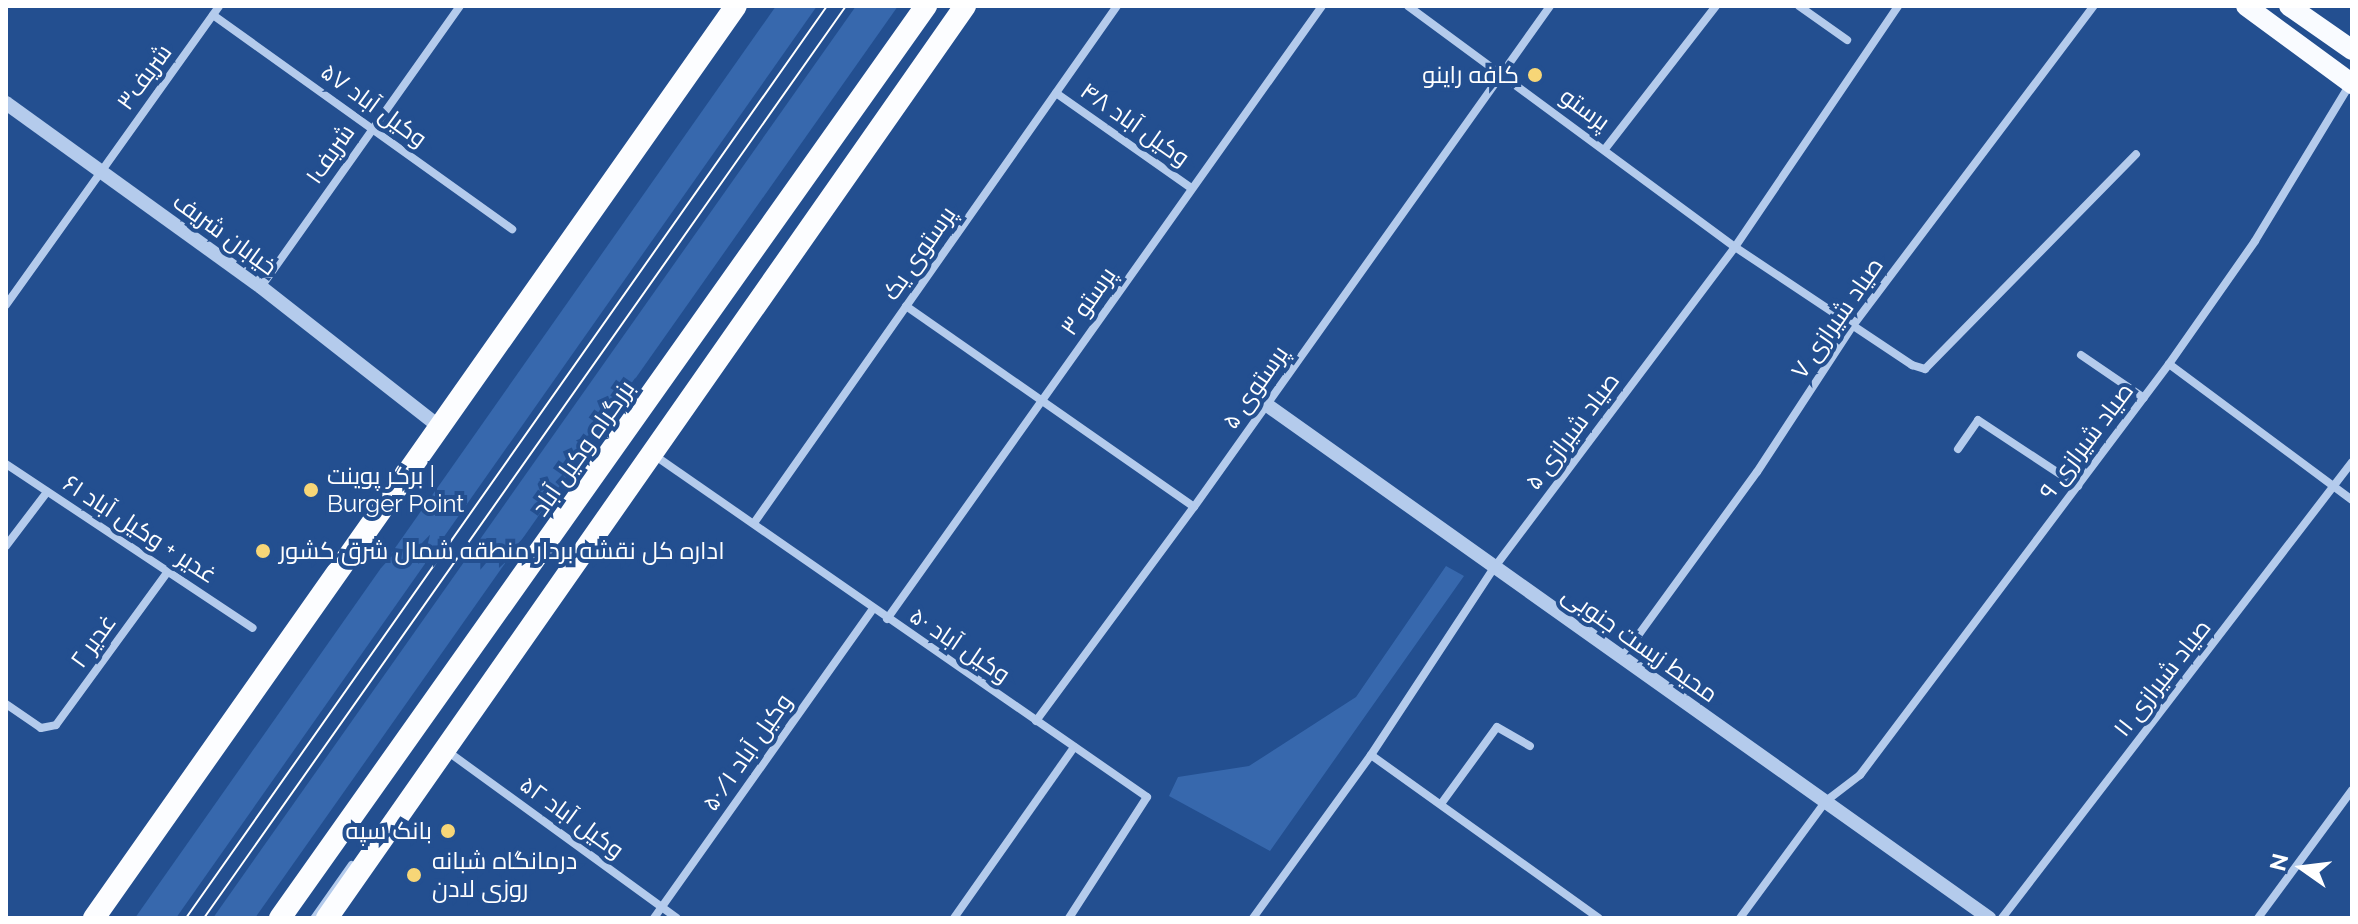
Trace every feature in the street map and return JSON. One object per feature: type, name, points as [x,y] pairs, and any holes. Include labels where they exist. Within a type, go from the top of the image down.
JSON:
[{"type":"highway","points":[[94,918],[736,6]]},
{"type":"highway","name":"بزرگراه وکیل آباد","points":[[280,918],[926,6]]},
{"type":"highway","points":[[327,918],[965,6]]},
{"type":"highway","points":[[559,527],[619,498]]},
{"type":"main road","points":[[2246,6],[2351,83]]},
{"type":"main road","points":[[2289,6],[2352,50]]},
{"type":"street","name":"شریف٣","points":[[6,305],[219,6]]},
{"type":"street","name":"شریف١","points":[[261,287],[460,6]]},
{"type":"street","name":"پرستوی یک","points":[[754,523],[1117,6]]},
{"type":"street","name":"پرستو ۳","points":[[887,619],[1322,6]]},
{"type":"street","name":"پرستو","points":[[1408,6],[1503,73],[1735,247],[1925,369],[2136,154]]},
{"type":"street","name":"پرستوی ۵","points":[[1036,721],[1194,507],[1550,6]]},
{"type":"street","points":[[1605,149],[1716,6]]},
{"type":"street","points":[[1799,6],[1847,40]]},
{"type":"street","name":"صیاد شیرازی ۵","points":[[1253,918],[1371,755],[1494,568],[1735,247],[1898,6]]},
{"type":"street","name":"صیاد شیرازی ۷","points":[[1621,659],[1757,472],[1854,324],[2094,6]]},
{"type":"street","name":"۵۷ وکیل آباد","points":[[213,15],[512,229]]},
{"type":"street","name":"صیاد شیرازی ۹","points":[[1740,918],[1826,801],[1860,775],[2169,364],[2255,241],[2351,83]]},
{"type":"street","name":"۴۸ وکیل آباد","points":[[1056,93],[1191,188]]},
{"type":"street","name":"خیابان شریف","points":[[6,103],[261,287],[441,428]]},
{"type":"street","points":[[906,306],[1194,507]]},
{"type":"street","points":[[2081,355],[2144,398]]},
{"type":"street","points":[[2169,364],[2352,500]]},
{"type":"street","name":"محیط زیست جنوبی","points":[[1267,405],[1989,918]]},
{"type":"street","points":[[1958,449],[1978,420],[2078,486]]},
{"type":"street","name":"۵۰ وکیل آباد","points":[[650,453],[754,523],[872,610],[1147,797],[1069,918]]},
{"type":"street","name":"صیاد شیرازی ۱۱","points":[[2002,918],[2336,487],[2352,462]]},
{"type":"street","name":"غدیر + وکیل آباد ۶۱","points":[[6,464],[166,574],[253,628]]},
{"type":"street","points":[[6,546],[47,492]]},
{"type":"street","name":"غدیر ۲","points":[[6,704],[50,729],[166,574]]},
{"type":"street","name":"وکیل آباد ۵۰/۱","points":[[654,918],[872,610]]},
{"type":"street","points":[[1441,804],[1497,727],[1530,746]]},
{"type":"street","points":[[954,918],[1074,747]]},
{"type":"street","name":"۵۲ وکیل آباد","points":[[443,748],[677,918]]},
{"type":"street","points":[[1371,755],[1599,918]]},
{"type":"street","points":[[2258,918],[2352,790]]},
{"type":"street","points":[[313,918],[353,862]]},
{"type":"shaded area","points":[[776,6],[817,6],[176,918],[135,918]]},
{"type":"shaded area","points":[[856,6],[898,6],[255,918],[213,918]]},
{"type":"shaded area","points":[[1446,566],[1464,576],[1270,851],[1169,796],[1178,777],[1249,766],[1356,697]]},
{"type":"tram line","points":[[186,918],[827,6]]},
{"type":"tram line","points":[[204,918],[846,6]]},
{"type":"place","name":"کافه راینو","points":[[1535,75]]},
{"type":"place","name":"برگر پوینت | Burger Point","points":[[311,490]]},
{"type":"place","name":"اداره کل نقشه بردار منطقه شمال شرق کشور","points":[[263,551]]},
{"type":"place","name":"بانک سپه","points":[[448,831]]},
{"type":"place","name":"درمانگاه شبانه روزی لادن","points":[[414,875]]}]
